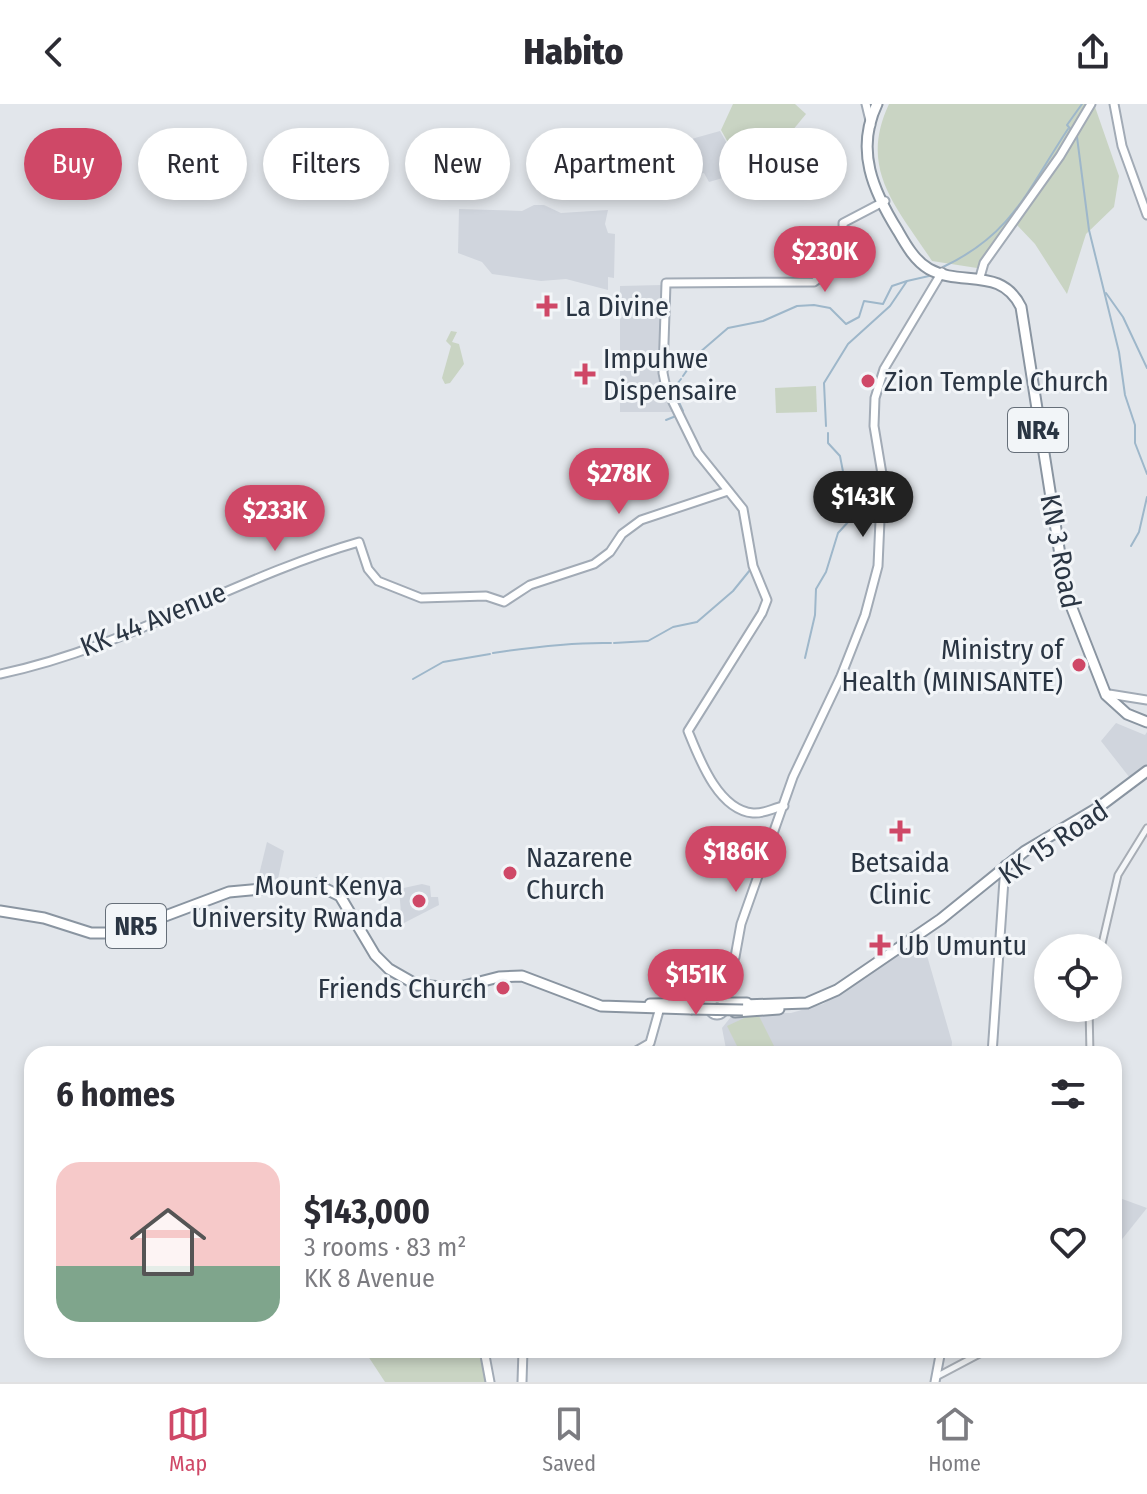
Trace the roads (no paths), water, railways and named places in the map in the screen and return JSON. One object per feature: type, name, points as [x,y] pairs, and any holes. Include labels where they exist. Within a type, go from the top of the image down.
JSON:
[{"type":"highway","points":[[879,104],[869,118],[868,172],[879,204],[906,245],[938,274],[981,276]]},
{"type":"highway","points":[[879,204],[938,274]]},
{"type":"highway","name":"KN 3 Road","points":[[981,276],[1004,286],[1022,311],[1062,579],[1074,619],[1112,697]]},
{"type":"highway","points":[[1112,697],[1147,721]]},
{"type":"highway","name":"KK 15 Road","points":[[0,909],[44,918],[91,933],[120,933],[229,892],[316,884],[334,891],[345,901],[375,955],[389,969],[418,983],[456,988],[508,976],[543,980],[600,1003],[692,1007],[816,1004],[839,992],[939,924],[1004,868],[1147,774]]},
{"type":"highway","points":[[648,1006],[659,1011],[718,1003]]},
{"type":"highway","points":[[648,1006],[718,1003],[776,1007]]},
{"type":"main road","points":[[981,276],[984,263],[1060,156],[1091,104]]},
{"type":"main road","points":[[1114,104],[1122,146],[1147,215]]},
{"type":"main road","points":[[784,806],[757,813],[740,810],[709,776],[688,731],[766,603],[753,566],[746,517],[698,453],[666,388],[663,373],[666,283],[802,283],[818,280],[827,270],[840,241],[843,223],[879,204]]},
{"type":"main road","points":[[718,1003],[735,957],[741,924],[784,806],[859,634],[878,566],[882,474],[874,418],[879,382],[938,274]]},
{"type":"main road","name":"KK 44 Avenue","points":[[0,674],[150,625],[266,573],[359,542],[371,575],[414,596],[428,599],[486,596],[504,602],[530,585],[594,564],[610,552],[626,529],[641,520],[670,508],[730,494]]},
{"type":"main road","points":[[1112,697],[1147,700]]},
{"type":"main road","points":[[993,1046],[1004,868]]},
{"type":"main road","points":[[645,1046],[650,1043],[659,1011]]},
{"type":"main road","points":[[486,1358],[490,1382]]},
{"type":"main road","points":[[522,1382],[523,1358]]},
{"type":"main road","points":[[935,1379],[939,1358]]},
{"type":"street","points":[[1104,934],[1118,875],[1147,828]]},
{"type":"street","points":[[1089,1022],[1090,1046]]},
{"type":"street","points":[[935,1379],[973,1358]]},
{"type":"waterway","points":[[1073,132],[1067,125],[1082,104]]},
{"type":"waterway","points":[[943,267],[967,254],[1003,225],[1068,129]]},
{"type":"waterway","points":[[1077,137],[1089,230],[1119,352],[1125,395],[1135,425],[1135,443],[1147,474]]},
{"type":"waterway","points":[[826,426],[824,383],[848,344],[890,306],[907,281],[929,276]]},
{"type":"waterway","points":[[683,376],[699,353],[728,328],[763,321],[797,306],[814,305],[830,308],[846,324],[859,317],[864,301],[883,304],[892,286],[907,281]]},
{"type":"waterway","points":[[1106,293],[1123,317],[1147,368]]},
{"type":"waterway","points":[[681,379],[673,389],[683,411],[681,414]]},
{"type":"waterway","points":[[666,420],[676,416]]},
{"type":"waterway","points":[[805,658],[815,615],[816,589],[826,572],[838,533],[849,521],[851,513],[840,456],[828,443],[828,433]]},
{"type":"waterway","points":[[1131,546],[1139,532],[1147,497]]},
{"type":"waterway","points":[[614,643],[648,641],[673,627],[697,622],[733,591],[750,570]]},
{"type":"waterway","points":[[493,653],[552,645],[611,643]]},
{"type":"waterway","points":[[413,679],[443,662],[490,654]]},
{"type":"place","name":"La Divine","points":[[547,306]]},
{"type":"place","name":"Impuhwe Dispensaire","points":[[585,374]]},
{"type":"place","name":"Zion Temple Church","points":[[868,381]]},
{"type":"place","name":"Ministry of Health (MINISANTE)","points":[[1079,665]]},
{"type":"place","name":"Betsaida Clinic","points":[[900,831]]},
{"type":"place","name":"Nazarene Church","points":[[510,873]]},
{"type":"place","name":"Mount Kenya University Rwanda","points":[[419,901]]},
{"type":"place","name":"Ub Umuntu","points":[[880,945]]},
{"type":"place","name":"Friends Church","points":[[503,988]]}]
